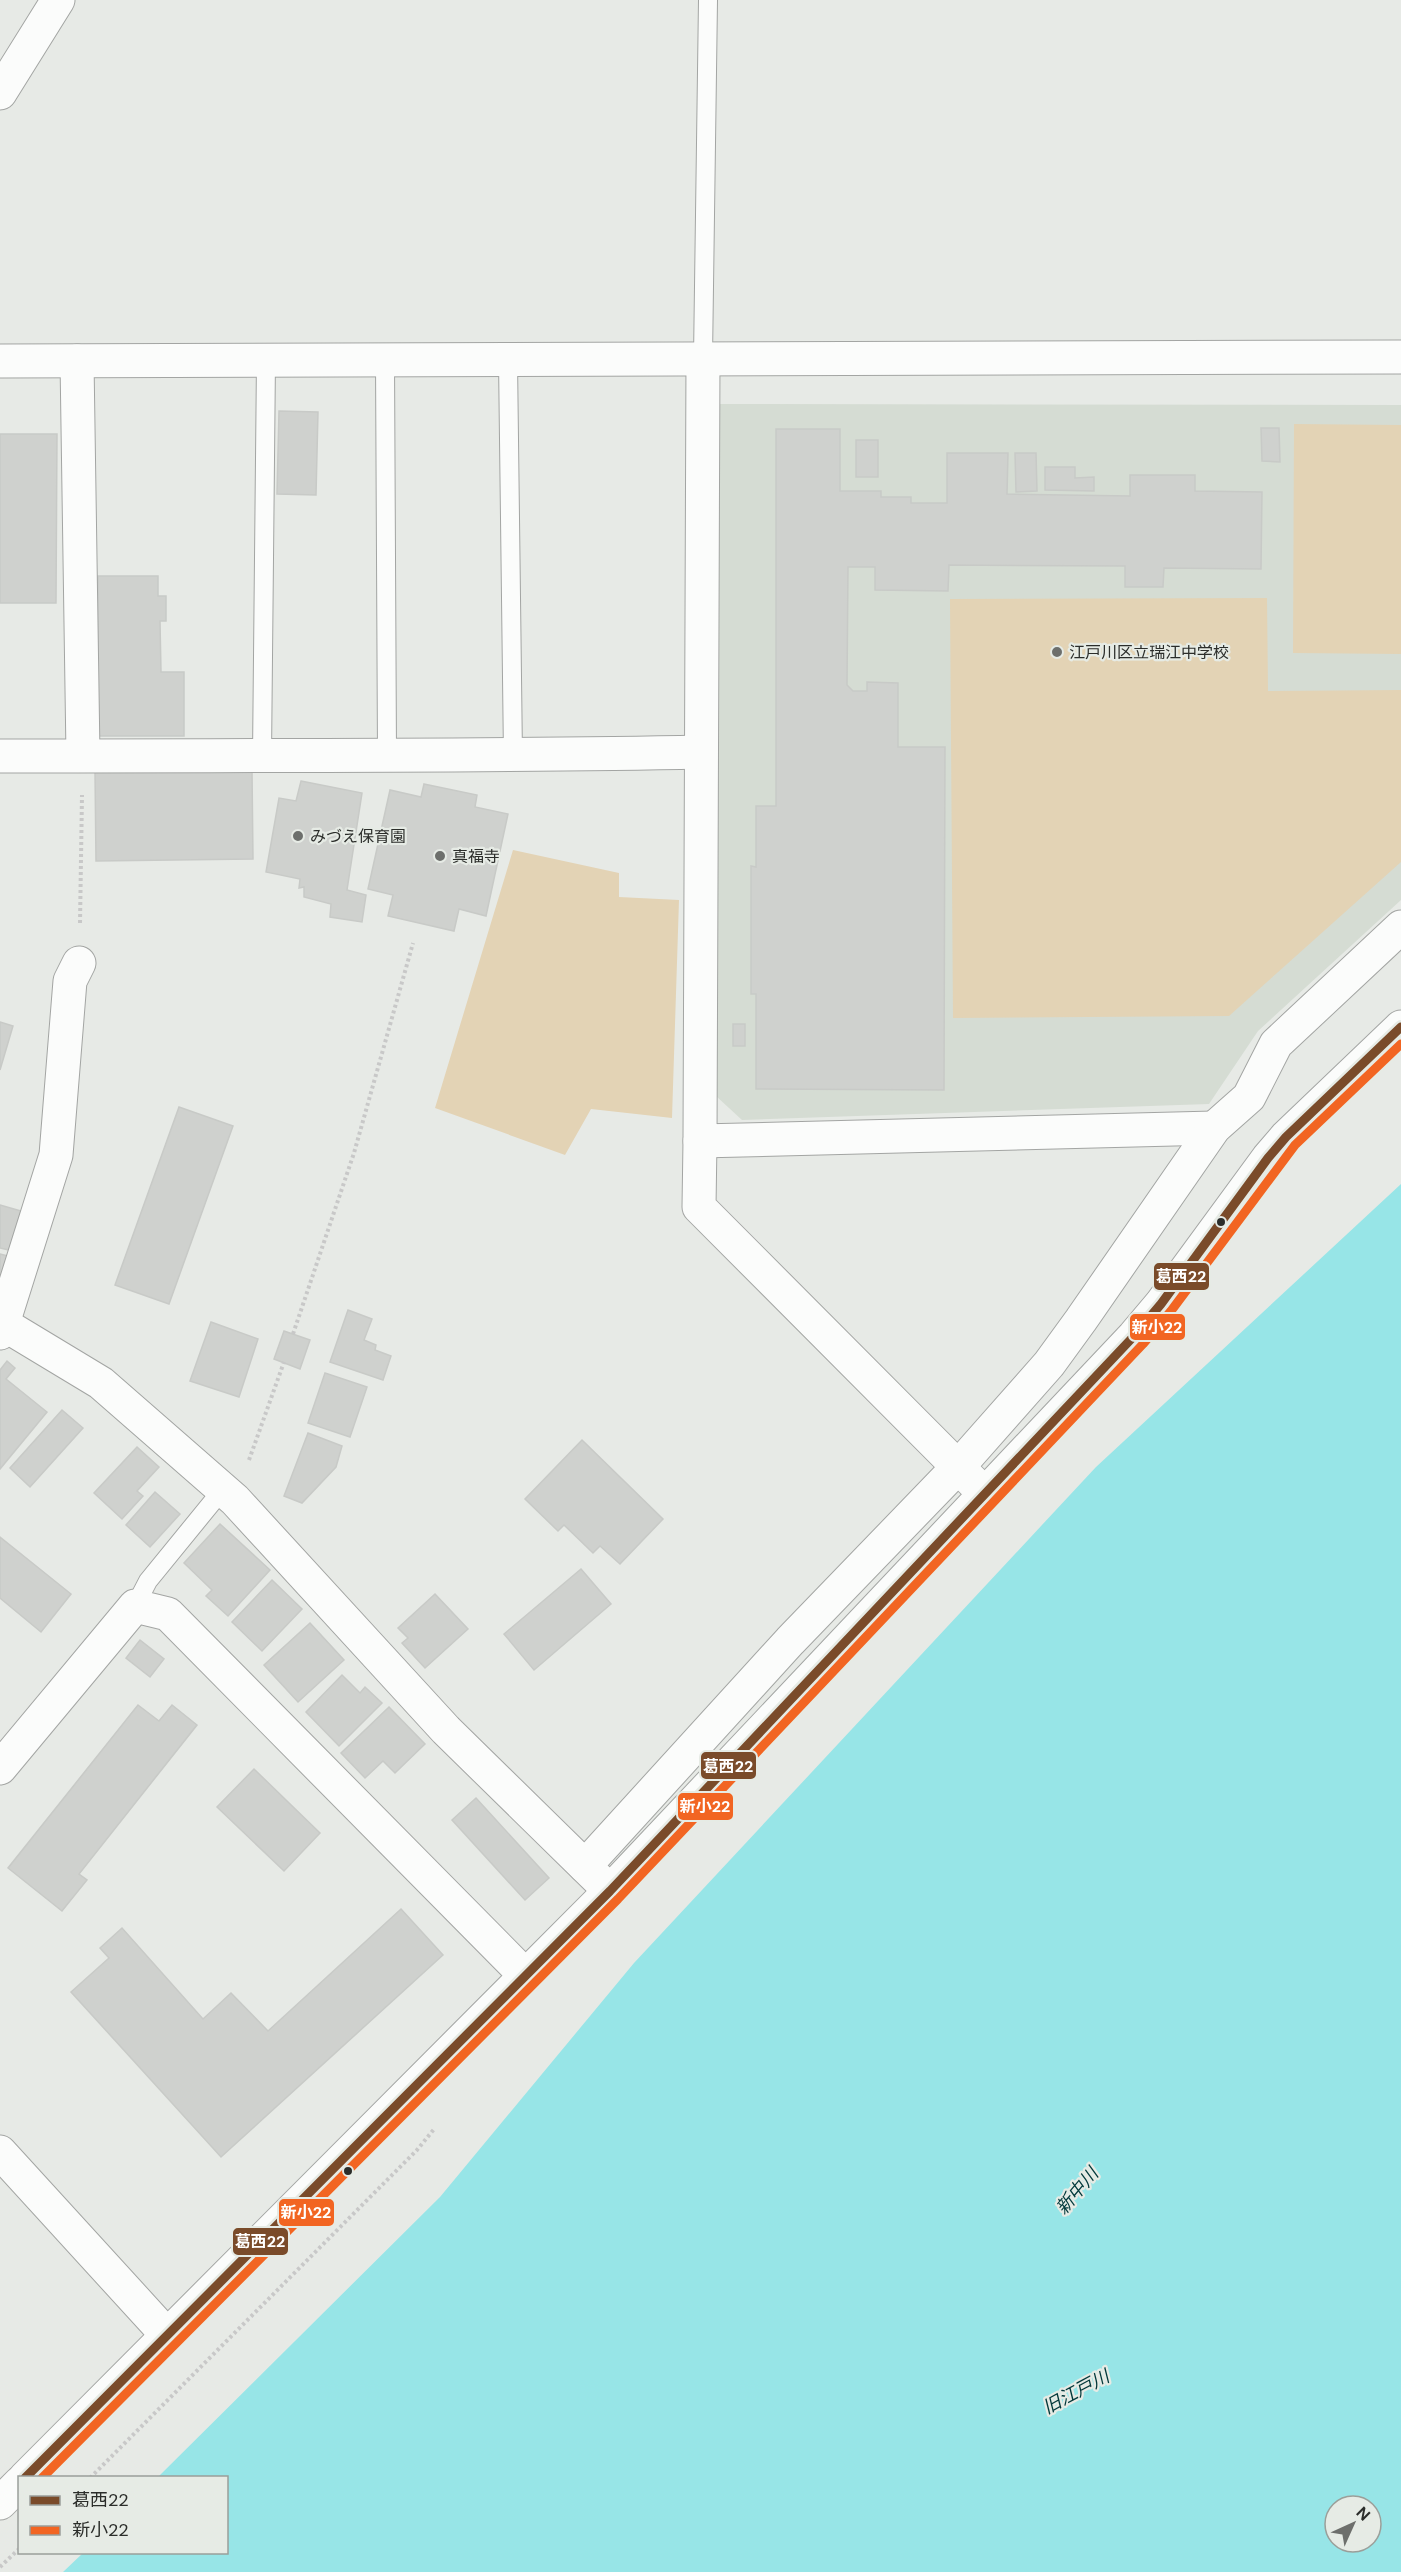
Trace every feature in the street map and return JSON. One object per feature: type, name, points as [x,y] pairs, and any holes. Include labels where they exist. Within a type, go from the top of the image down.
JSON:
[{"type":"street","points":[[0,93],[58,0]]},
{"type":"street","points":[[0,361],[1401,357]]},
{"type":"street","points":[[703,358],[699,1207],[986,1494]]},
{"type":"street","points":[[77,361],[83,755]]},
{"type":"street","points":[[0,756],[387,754],[513,756],[700,752]]},
{"type":"street","points":[[585,1866],[790,1641],[958,1467],[1049,1364],[1082,1320],[1214,1128],[1249,1097],[1276,1044],[1401,927]]},
{"type":"street","points":[[79,963],[70,981],[56,1155],[2,1326],[101,1383],[229,1495],[446,1731],[610,1891]]},
{"type":"street","points":[[27,2476],[610,1891],[986,1494],[1161,1304],[1249,1181],[1286,1137],[1401,1027]]},
{"type":"street","points":[[700,1141],[1214,1128]]},
{"type":"street","points":[[0,1768],[135,1606],[168,1614],[526,1976]]},
{"type":"street","points":[[0,2152],[166,2336]]},
{"type":"street","points":[[0,2503],[18,2485]]},
{"type":"lane","points":[[703,358],[708,0]]},
{"type":"lane","points":[[262,756],[266,360]]},
{"type":"lane","points":[[508,360],[513,756]]},
{"type":"lane","points":[[385,361],[387,754]]},
{"type":"lane","points":[[135,1606],[148,1581],[229,1495]]},
{"type":"path","points":[[79,963],[83,755]]},
{"type":"path","points":[[292,1334],[354,1153],[413,943]]},
{"type":"path","points":[[229,1495],[284,1362]]},
{"type":"path","points":[[0,2567],[18,2550]]},
{"type":"shaded area","name":"江戸川区立瑞江中学校","points":[[713,404],[1401,405],[1401,900],[1258,1031],[1209,1104],[742,1120],[716,1096]]},
{"type":"shaded area","points":[[1294,424],[1401,425],[1401,654],[1293,653]]},
{"type":"shaded area","points":[[1267,598],[1268,691],[1401,690],[1401,862],[1229,1016],[953,1018],[950,599]]},
{"type":"shaded area","points":[[513,850],[619,873],[619,897],[679,900],[672,1118],[591,1109],[565,1155],[435,1108]]},
{"type":"water","points":[[1401,1184],[1401,2572],[63,2572],[82,2554],[228,2554],[228,2476],[159,2476],[440,2197],[634,1963],[1096,1467]]},
{"type":"building","points":[[279,411],[318,412],[316,495],[277,494]]},
{"type":"building","points":[[1261,428],[1279,428],[1280,462],[1262,461]]},
{"type":"building","points":[[776,429],[840,429],[840,491],[881,491],[881,497],[911,497],[911,503],[947,503],[947,453],[1008,453],[1007,494],[1130,496],[1130,475],[1195,475],[1195,491],[1262,492],[1261,569],[1164,568],[1163,587],[1125,587],[1125,566],[949,565],[948,591],[875,590],[875,567],[848,567],[847,685],[853,691],[867,691],[867,682],[898,683],[898,747],[945,747],[944,1090],[756,1089],[756,994],[751,994],[751,866],[756,867],[756,806],[776,806]]},
{"type":"building","points":[[0,434],[57,434],[56,603],[0,603]]},
{"type":"building","points":[[856,440],[878,440],[878,477],[856,477]]},
{"type":"building","points":[[1015,453],[1036,453],[1037,491],[1016,492]]},
{"type":"building","points":[[1045,467],[1075,467],[1075,478],[1094,477],[1094,491],[1045,490]]},
{"type":"building","points":[[98,576],[158,576],[158,596],[166,596],[166,621],[160,621],[161,672],[184,672],[184,736],[98,736]]},
{"type":"building","points":[[252,770],[253,859],[96,861],[95,772]]},
{"type":"building","points":[[301,781],[362,793],[347,890],[366,895],[362,922],[330,917],[331,904],[304,897],[304,887],[299,888],[300,879],[266,872],[279,798],[296,801]]},
{"type":"building","points":[[424,784],[477,795],[475,807],[508,814],[486,916],[459,909],[454,931],[388,916],[393,895],[368,889],[390,790],[421,797]]},
{"type":"building","points":[[0,1022],[13,1026],[0,1070]]},
{"type":"building","points":[[733,1024],[745,1024],[745,1046],[733,1046]]},
{"type":"building","points":[[179,1107],[233,1126],[169,1304],[115,1285]]},
{"type":"building","points":[[0,1205],[21,1211],[9,1250],[0,1248]]},
{"type":"building","points":[[0,1254],[8,1256],[0,1278]]},
{"type":"building","points":[[348,1310],[372,1319],[364,1340],[376,1345],[375,1350],[391,1356],[383,1380],[330,1362]]},
{"type":"building","points":[[211,1322],[258,1339],[239,1397],[190,1381]]},
{"type":"building","points":[[284,1331],[310,1340],[300,1369],[274,1359]]},
{"type":"building","points":[[7,1361],[15,1368],[6,1379],[47,1412],[0,1469],[0,1370]]},
{"type":"building","points":[[325,1373],[367,1387],[350,1437],[308,1423]]},
{"type":"building","points":[[62,1410],[83,1428],[30,1487],[10,1468]]},
{"type":"building","points":[[308,1433],[342,1446],[336,1467],[302,1503],[284,1496]]},
{"type":"building","points":[[582,1440],[663,1519],[620,1564],[600,1546],[593,1553],[564,1525],[558,1531],[525,1499]]},
{"type":"building","points":[[137,1447],[159,1467],[137,1491],[143,1496],[122,1519],[94,1493]]},
{"type":"building","points":[[155,1492],[180,1514],[150,1547],[126,1525]]},
{"type":"building","points":[[220,1524],[270,1570],[228,1616],[206,1596],[212,1590],[184,1563]]},
{"type":"building","points":[[0,1537],[71,1594],[41,1632],[0,1598]]},
{"type":"building","points":[[581,1569],[611,1604],[534,1670],[504,1634]]},
{"type":"building","points":[[272,1580],[302,1609],[262,1651],[232,1622]]},
{"type":"building","points":[[435,1594],[468,1629],[425,1668],[402,1643],[408,1638],[398,1628]]},
{"type":"building","points":[[310,1623],[344,1660],[298,1702],[264,1665]]},
{"type":"building","points":[[140,1640],[164,1659],[150,1677],[126,1658]]},
{"type":"building","points":[[342,1675],[360,1693],[365,1687],[382,1703],[339,1746],[306,1712]]},
{"type":"building","points":[[138,1705],[159,1721],[172,1705],[197,1725],[79,1874],[87,1880],[62,1911],[8,1868]]},
{"type":"building","points":[[389,1707],[425,1744],[395,1773],[383,1761],[365,1778],[341,1753]]},
{"type":"building","points":[[254,1769],[320,1833],[284,1871],[217,1807]]},
{"type":"building","points":[[476,1798],[549,1878],[525,1900],[452,1820]]},
{"type":"building","points":[[401,1909],[443,1955],[221,2157],[71,1992],[109,1958],[100,1948],[122,1928],[203,2019],[231,1993],[268,2031]]},
{"type":"transit line","name":"葛西22","points":[[27,2476],[610,1891],[1134,1336],[1161,1304],[1268,1158],[1286,1137],[1401,1027]]},
{"type":"transit line","name":"新小22","points":[[44,2476],[618,1899],[1143,1344],[1171,1311],[1295,1145],[1401,1044]]},
{"type":"place","name":"江戸川区立瑞江中学校","points":[[1057,652]]},
{"type":"place","name":"みづえ保育園","points":[[298,836]]},
{"type":"place","name":"真福寺","points":[[440,856]]},
{"type":"water label","name":"新中川","points":[[1077,2191]]},
{"type":"water label","name":"旧江戸川","points":[[1076,2392]]}]
